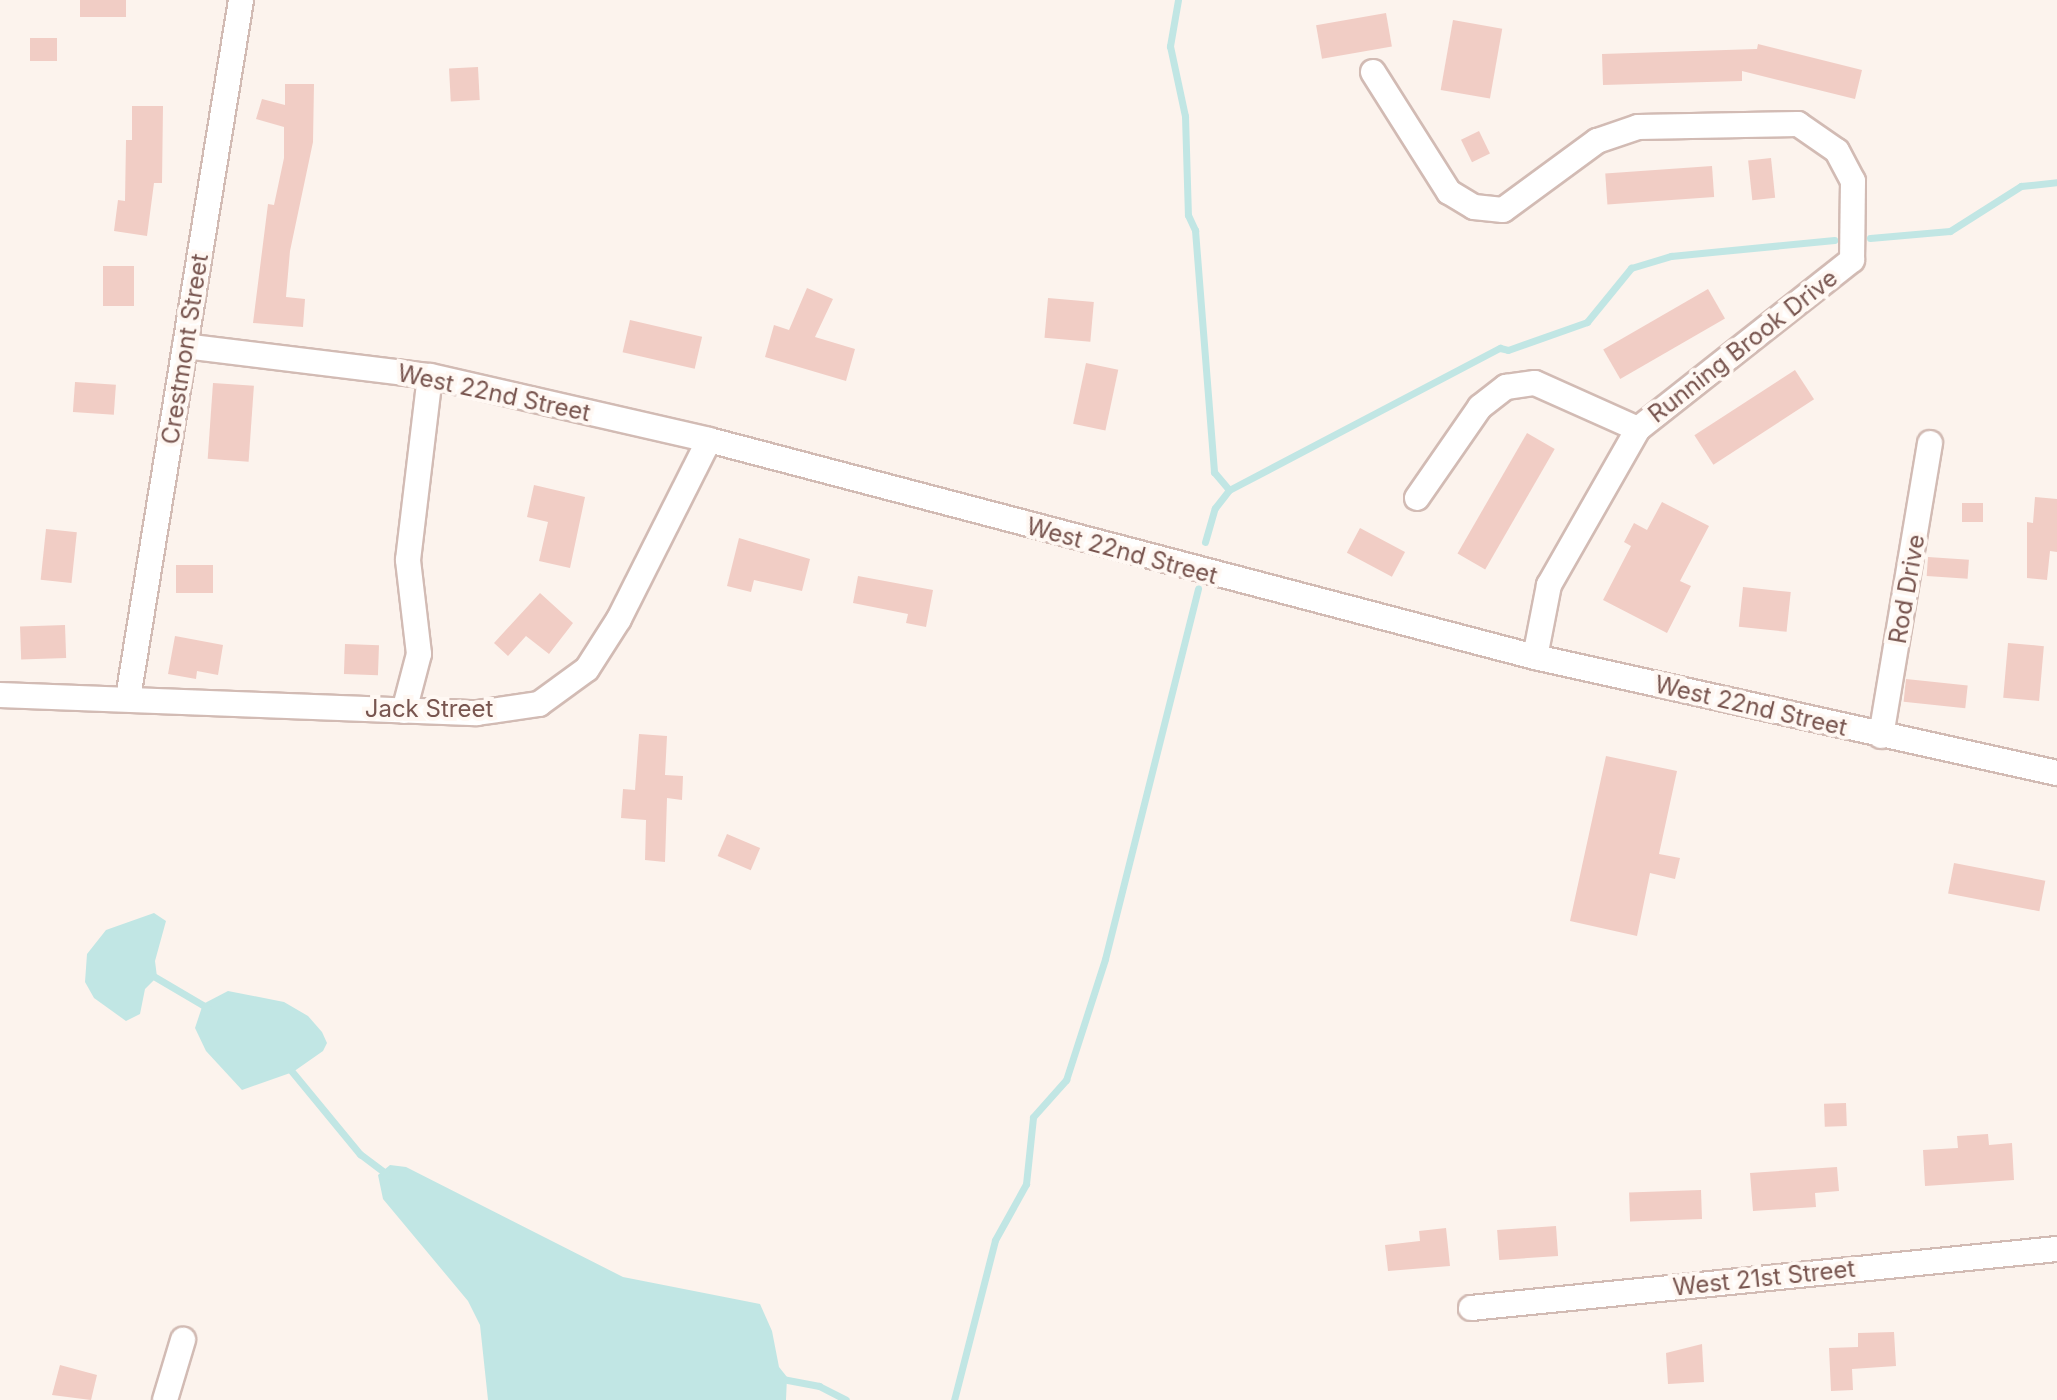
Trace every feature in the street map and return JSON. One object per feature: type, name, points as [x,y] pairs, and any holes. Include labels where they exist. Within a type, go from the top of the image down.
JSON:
[{"type":"street","name":"Crestmont Street","points":[[128,698],[241,0]]},
{"type":"street","name":"Running Brook Drive","points":[[1373,72],[1449,192],[1474,207],[1503,210],[1597,141],[1638,127],[1798,124],[1837,151],[1853,181],[1852,260],[1638,429],[1549,585],[1535,657]]},
{"type":"street","name":"West 22nd Street","points":[[185,346],[430,376],[709,440],[1535,657],[2057,773]]},
{"type":"street","points":[[404,711],[419,654],[408,560],[430,376]]},
{"type":"street","points":[[1417,498],[1480,407],[1506,387],[1535,383],[1638,429]]},
{"type":"street","name":"Jack Street","points":[[0,695],[477,713],[539,704],[587,669],[619,619],[709,440]]},
{"type":"street","name":"Rod Drive","points":[[1881,736],[1930,443]]},
{"type":"street","name":"West 21st Street","points":[[1471,1308],[2057,1249]]},
{"type":"street","points":[[165,1400],[183,1340]]},
{"type":"water","points":[[154,913],[166,921],[155,961],[157,977],[145,989],[140,1014],[126,1021],[94,998],[85,982],[87,954],[106,930]]},
{"type":"water","points":[[228,991],[284,1002],[308,1016],[327,1043],[323,1051],[293,1072],[242,1090],[206,1051],[195,1028],[203,1004]]},
{"type":"water","points":[[390,1165],[406,1167],[623,1277],[760,1304],[772,1331],[779,1367],[787,1377],[786,1400],[488,1400],[480,1325],[468,1301],[383,1199],[378,1175]]},
{"type":"building","points":[[80,0],[126,0],[126,17],[80,17]]},
{"type":"building","points":[[1386,13],[1392,46],[1322,59],[1316,25]]},
{"type":"building","points":[[1453,20],[1502,29],[1490,99],[1441,90]]},
{"type":"building","points":[[30,38],[57,38],[57,61],[30,61]]},
{"type":"building","points":[[1758,44],[1862,70],[1855,99],[1742,71],[1742,81],[1603,85],[1602,54],[1757,49]]},
{"type":"building","points":[[478,67],[480,100],[451,101],[449,69]]},
{"type":"building","points":[[285,84],[314,84],[313,142],[290,251],[286,297],[305,299],[303,327],[253,323],[268,204],[274,205],[284,158],[284,127],[256,119],[262,99],[285,105]]},
{"type":"building","points":[[132,106],[163,106],[162,183],[154,183],[147,236],[114,231],[118,200],[125,201],[126,140],[132,140]]},
{"type":"building","points":[[1479,131],[1490,153],[1472,162],[1461,140]]},
{"type":"building","points":[[1771,158],[1775,198],[1752,200],[1748,160]]},
{"type":"building","points":[[1712,166],[1714,197],[1607,204],[1605,173]]},
{"type":"building","points":[[103,266],[134,266],[134,306],[103,306]]},
{"type":"building","points":[[807,288],[833,299],[815,337],[855,349],[846,381],[765,357],[774,325],[789,330]]},
{"type":"building","points":[[1708,289],[1725,318],[1620,379],[1603,350]]},
{"type":"building","points":[[1048,298],[1094,302],[1090,342],[1045,338]]},
{"type":"building","points":[[630,320],[702,337],[695,369],[623,352]]},
{"type":"building","points":[[1086,363],[1118,370],[1105,431],[1073,424]]},
{"type":"building","points":[[1795,370],[1814,399],[1713,465],[1694,435]]},
{"type":"building","points":[[75,382],[116,385],[114,415],[73,412]]},
{"type":"building","points":[[213,383],[254,386],[249,462],[208,459]]},
{"type":"building","points":[[1527,433],[1555,449],[1485,569],[1458,553]]},
{"type":"building","points":[[534,485],[585,497],[570,568],[539,561],[548,522],[527,517]]},
{"type":"building","points":[[2035,497],[2057,499],[2057,552],[2050,551],[2047,580],[2027,578],[2027,522],[2033,523]]},
{"type":"building","points":[[1662,502],[1709,526],[1680,581],[1691,586],[1667,633],[1603,600],[1631,546],[1624,542],[1634,523],[1647,530]]},
{"type":"building","points":[[1962,503],[1983,503],[1983,522],[1962,522]]},
{"type":"building","points":[[1360,528],[1405,552],[1392,577],[1347,553]]},
{"type":"building","points":[[46,529],[77,532],[71,583],[41,580]]},
{"type":"building","points":[[739,538],[810,559],[802,591],[754,580],[751,592],[727,586]]},
{"type":"building","points":[[1928,557],[1969,560],[1968,579],[1927,576]]},
{"type":"building","points":[[176,565],[213,565],[213,593],[176,593]]},
{"type":"building","points":[[858,576],[933,590],[926,627],[906,623],[908,614],[853,603]]},
{"type":"building","points":[[1743,587],[1791,592],[1787,632],[1739,627]]},
{"type":"building","points":[[540,593],[573,623],[549,654],[526,636],[508,656],[494,643]]},
{"type":"building","points":[[65,625],[66,658],[21,660],[20,627]]},
{"type":"building","points":[[175,636],[223,645],[218,675],[197,671],[196,679],[168,674]]},
{"type":"building","points":[[2008,643],[2044,646],[2039,701],[2003,698]]},
{"type":"building","points":[[345,644],[379,645],[378,675],[344,674]]},
{"type":"building","points":[[1906,679],[1968,685],[1965,708],[1904,702]]},
{"type":"building","points":[[639,734],[667,736],[665,775],[683,776],[682,800],[667,798],[665,862],[645,860],[646,820],[621,818],[623,789],[635,790]]},
{"type":"building","points":[[1606,756],[1677,771],[1659,854],[1680,858],[1675,879],[1650,873],[1637,936],[1570,921]]},
{"type":"building","points":[[727,834],[760,848],[751,870],[718,856]]},
{"type":"building","points":[[1954,863],[2045,881],[2039,911],[1948,893]]},
{"type":"building","points":[[1846,1103],[1847,1126],[1825,1127],[1824,1104]]},
{"type":"building","points":[[1988,1134],[1989,1145],[2012,1143],[2014,1180],[1925,1186],[1923,1150],[1958,1148],[1957,1136]]},
{"type":"building","points":[[1837,1167],[1839,1191],[1815,1193],[1816,1207],[1753,1211],[1750,1173]]},
{"type":"building","points":[[1701,1190],[1702,1219],[1630,1221],[1629,1193]]},
{"type":"building","points":[[1556,1226],[1558,1256],[1499,1260],[1497,1230]]},
{"type":"building","points":[[1446,1228],[1450,1266],[1388,1271],[1385,1245],[1420,1241],[1419,1231]]},
{"type":"building","points":[[1894,1332],[1896,1366],[1852,1369],[1853,1390],[1831,1391],[1829,1348],[1858,1347],[1858,1333]]},
{"type":"building","points":[[1702,1344],[1704,1382],[1668,1384],[1666,1353]]},
{"type":"building","points":[[60,1365],[97,1375],[91,1400],[52,1395]]},
{"type":"waterway","points":[[1178,0],[1170,46],[1185,116],[1188,215],[1195,230],[1214,472],[1229,490]]},
{"type":"waterway","points":[[1870,238],[1950,231],[2021,186],[2057,182]]},
{"type":"waterway","points":[[1205,542],[1215,508],[1229,490],[1500,348],[1508,350],[1587,322],[1631,268],[1671,256],[1834,240]]},
{"type":"waterway","points":[[954,1400],[995,1240],[1026,1184],[1033,1117],[1066,1080],[1105,959],[1198,589]]},
{"type":"waterway","points":[[150,974],[208,1008]]},
{"type":"waterway","points":[[289,1068],[360,1154],[389,1176]]},
{"type":"waterway","points":[[777,1378],[819,1386],[846,1400]]}]
